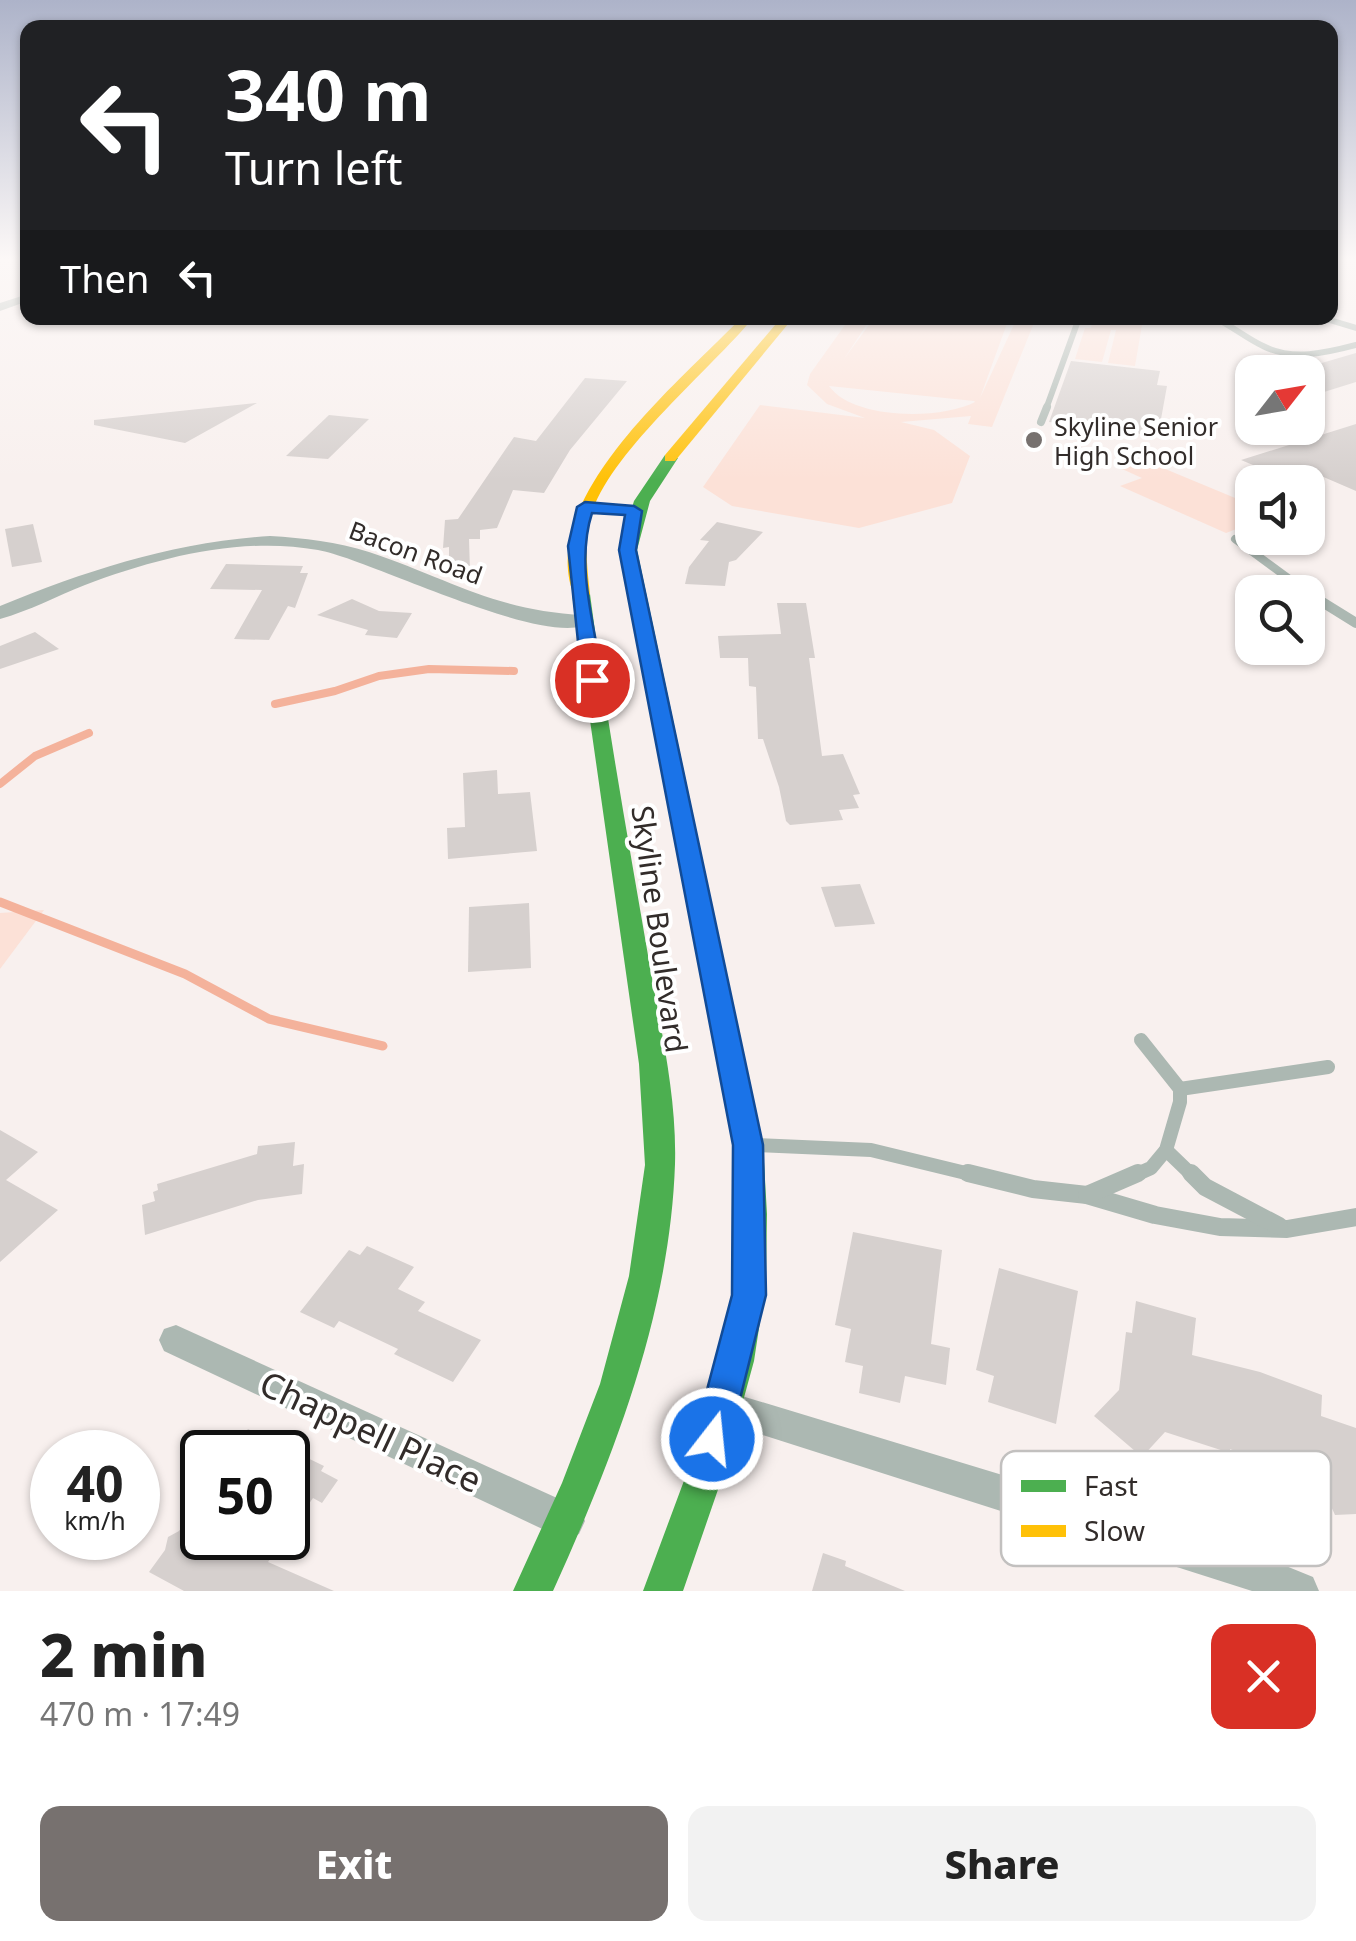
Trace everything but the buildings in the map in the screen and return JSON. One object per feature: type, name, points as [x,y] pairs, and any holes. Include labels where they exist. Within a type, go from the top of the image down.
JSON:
[{"type":"main road","name":"Skyline Boulevard","points":[[533,1591],[566,1522],[626,1362],[649,1260],[660,1162],[649,1043],[576,546],[585,507],[604,476],[734,332]]},
{"type":"main road","name":"Skyline Boulevard","points":[[662,1591],[722,1406],[749,1295],[748,1145],[628,550],[634,511],[649,483],[775,332]]},
{"type":"street","name":"Bacon Road","points":[[0,612],[53,590],[187,551],[232,542],[276,540],[358,554],[524,615],[584,621]]},
{"type":"street","name":"Chappell Place","points":[[176,1340],[566,1522]]},
{"type":"street","points":[[722,1406],[1001,1492]]},
{"type":"street","points":[[1242,1566],[1299,1591]]},
{"type":"lane","points":[[1041,422],[1074,332]]},
{"type":"lane","points":[[1241,332],[1286,352],[1320,354],[1356,344]]},
{"type":"lane","points":[[585,507],[634,511]]},
{"type":"lane","points":[[1258,555],[1344,619],[1356,623]]},
{"type":"lane","points":[[1087,1195],[1151,1168],[1166,1150],[1180,1089],[1141,1040]]},
{"type":"lane","points":[[1180,1089],[1328,1067]]},
{"type":"lane","points":[[748,1145],[871,1150],[1033,1190],[1087,1195],[1155,1215],[1220,1228],[1288,1230],[1356,1218]]},
{"type":"lane","points":[[1166,1150],[1205,1187],[1288,1230]]},
{"type":"shaded area","points":[[840,332],[862,332],[844,359],[864,332],[1004,332],[980,398],[1010,332],[1030,332],[992,427],[968,424],[971,416],[901,422],[934,430],[970,456],[952,503],[859,528],[732,506],[703,487],[760,405],[865,418],[827,404],[807,385],[810,374]],"holes":[[[829,386],[975,402],[941,412],[898,414],[857,405]]]},
{"type":"shaded area","points":[[1084,332],[1110,332],[1102,362],[1075,359]]},
{"type":"shaded area","points":[[1115,332],[1141,332],[1135,366],[1108,363]]},
{"type":"shaded area","points":[[1146,461],[1235,498],[1235,530],[1226,533],[1120,486],[1142,478],[1122,469]]},
{"type":"shaded area","points":[[44,910],[0,969],[0,913]]},
{"type":"waterway","points":[[275,704],[335,691],[379,676],[429,669],[514,671]]},
{"type":"waterway","points":[[0,784],[35,756],[89,733]]},
{"type":"waterway","points":[[0,902],[185,974],[269,1019],[383,1046]]},
{"type":"traffic: fast","points":[[663,1591],[727,1400],[744,1322],[752,1248],[748,1145],[628,550],[642,501],[670,458]]},
{"type":"traffic: fast","points":[[533,1591],[578,1489],[617,1384],[646,1276],[660,1165],[653,1064],[581,594]]},
{"type":"traffic: slow","points":[[581,594],[579,532],[594,491],[632,441],[734,332]]},
{"type":"traffic: slow","points":[[670,458],[775,332]]},
{"type":"place","name":"Skyline Senior High School","points":[[1034,440]]},
{"type":"route","points":[[592,680],[576,546],[581,520],[585,507],[634,511],[628,550],[748,1145],[749,1295],[712,1439]]}]
